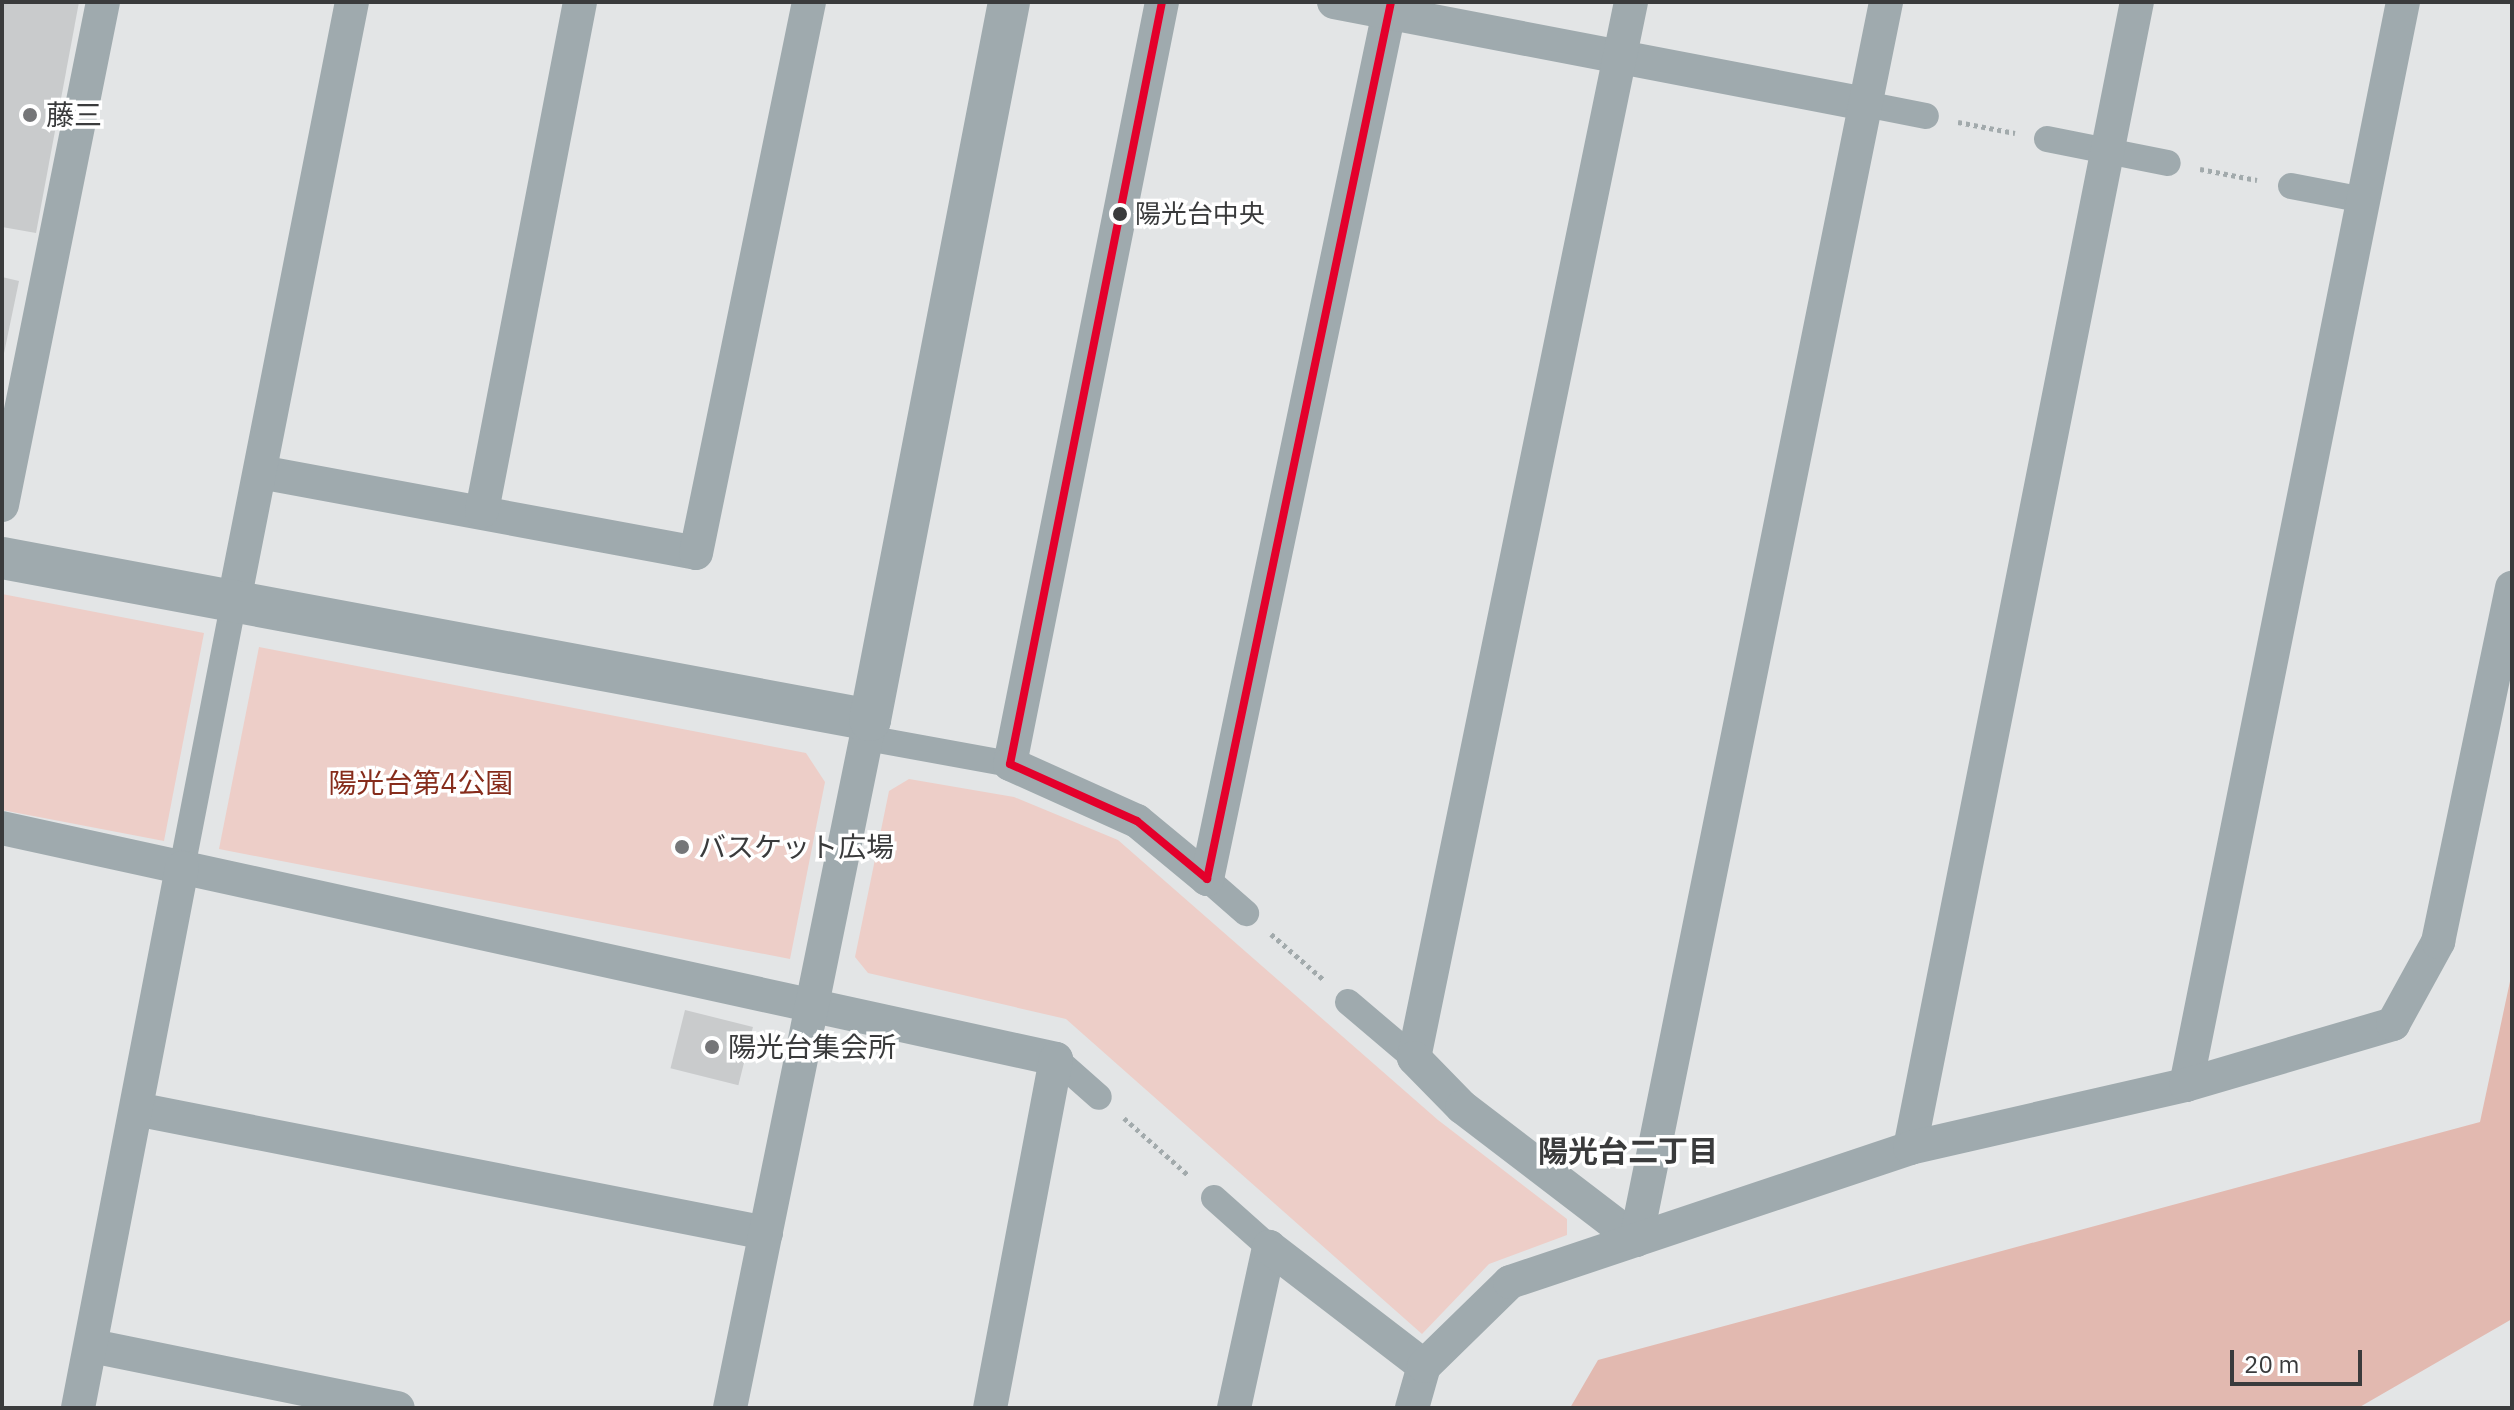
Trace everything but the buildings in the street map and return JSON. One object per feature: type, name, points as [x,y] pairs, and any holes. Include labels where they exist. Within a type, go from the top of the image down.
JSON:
[{"type":"street","points":[[2,505],[103,2]]},
{"type":"street","points":[[78,1408],[141,1110],[182,868],[352,2]]},
{"type":"street","points":[[482,511],[580,2]]},
{"type":"street","points":[[260,472],[696,553],[809,2]]},
{"type":"street","points":[[730,1408],[869,729],[1009,2]]},
{"type":"street","points":[[1010,764],[1162,2]]},
{"type":"street","points":[[1334,2],[1390,7],[1620,57],[1926,116]]},
{"type":"street","points":[[1414,1058],[1631,2]]},
{"type":"street","points":[[1636,1240],[1886,2]]},
{"type":"street","points":[[1910,1148],[2137,2]]},
{"type":"street","points":[[2186,1085],[2403,2]]},
{"type":"street","points":[[1207,879],[1390,7]]},
{"type":"street","points":[[2047,139],[2168,163]]},
{"type":"street","points":[[2291,186],[2364,200]]},
{"type":"street","points":[[2,558],[234,601],[869,729],[1010,764],[1137,821],[1246,913]]},
{"type":"street","points":[[1412,1408],[1424,1366],[1510,1282],[1910,1148],[2186,1085],[2393,1024],[2438,942],[2512,588]]},
{"type":"street","points":[[2,828],[1056,1059],[1099,1097]]},
{"type":"street","points":[[1348,1002],[1414,1058],[1462,1107],[1636,1240]]},
{"type":"street","points":[[990,1408],[1056,1059]]},
{"type":"street","points":[[141,1110],[766,1233]]},
{"type":"street","points":[[1214,1198],[1269,1247],[1424,1366]]},
{"type":"street","points":[[1234,1408],[1269,1247]]},
{"type":"street","points":[[92,1346],[398,1408]]},
{"type":"path","points":[[1926,116],[2047,139]]},
{"type":"path","points":[[2168,163],[2291,186]]},
{"type":"path","points":[[1246,913],[1348,1002]]},
{"type":"path","points":[[1099,1097],[1214,1198]]},
{"type":"green space","points":[[2,594],[204,633],[164,841],[2,810]]},
{"type":"green space","name":"陽光台第4公園","points":[[259,647],[806,753],[825,782],[790,959],[219,849]]},
{"type":"green space","points":[[909,779],[1014,797],[1118,840],[1438,1120],[1567,1219],[1567,1235],[1489,1264],[1422,1334],[1066,1019],[868,973],[855,957],[889,791]]},
{"type":"shaded area","points":[[2512,972],[2512,1319],[2358,1408],[1570,1408],[1598,1360],[2480,1122]]},
{"type":"transit line","points":[[1162,2],[1010,764],[1137,821],[1207,879],[1391,2]]},
{"type":"place","name":"藤三","points":[[30,115]]},
{"type":"place","name":"陽光台中央","points":[[1120,214]]},
{"type":"place","name":"バスケット広場","points":[[682,847]]},
{"type":"place","name":"陽光台集会所","points":[[712,1047]]},
{"type":"district","name":"陽光台二丁目","points":[[1628,1151]]}]
